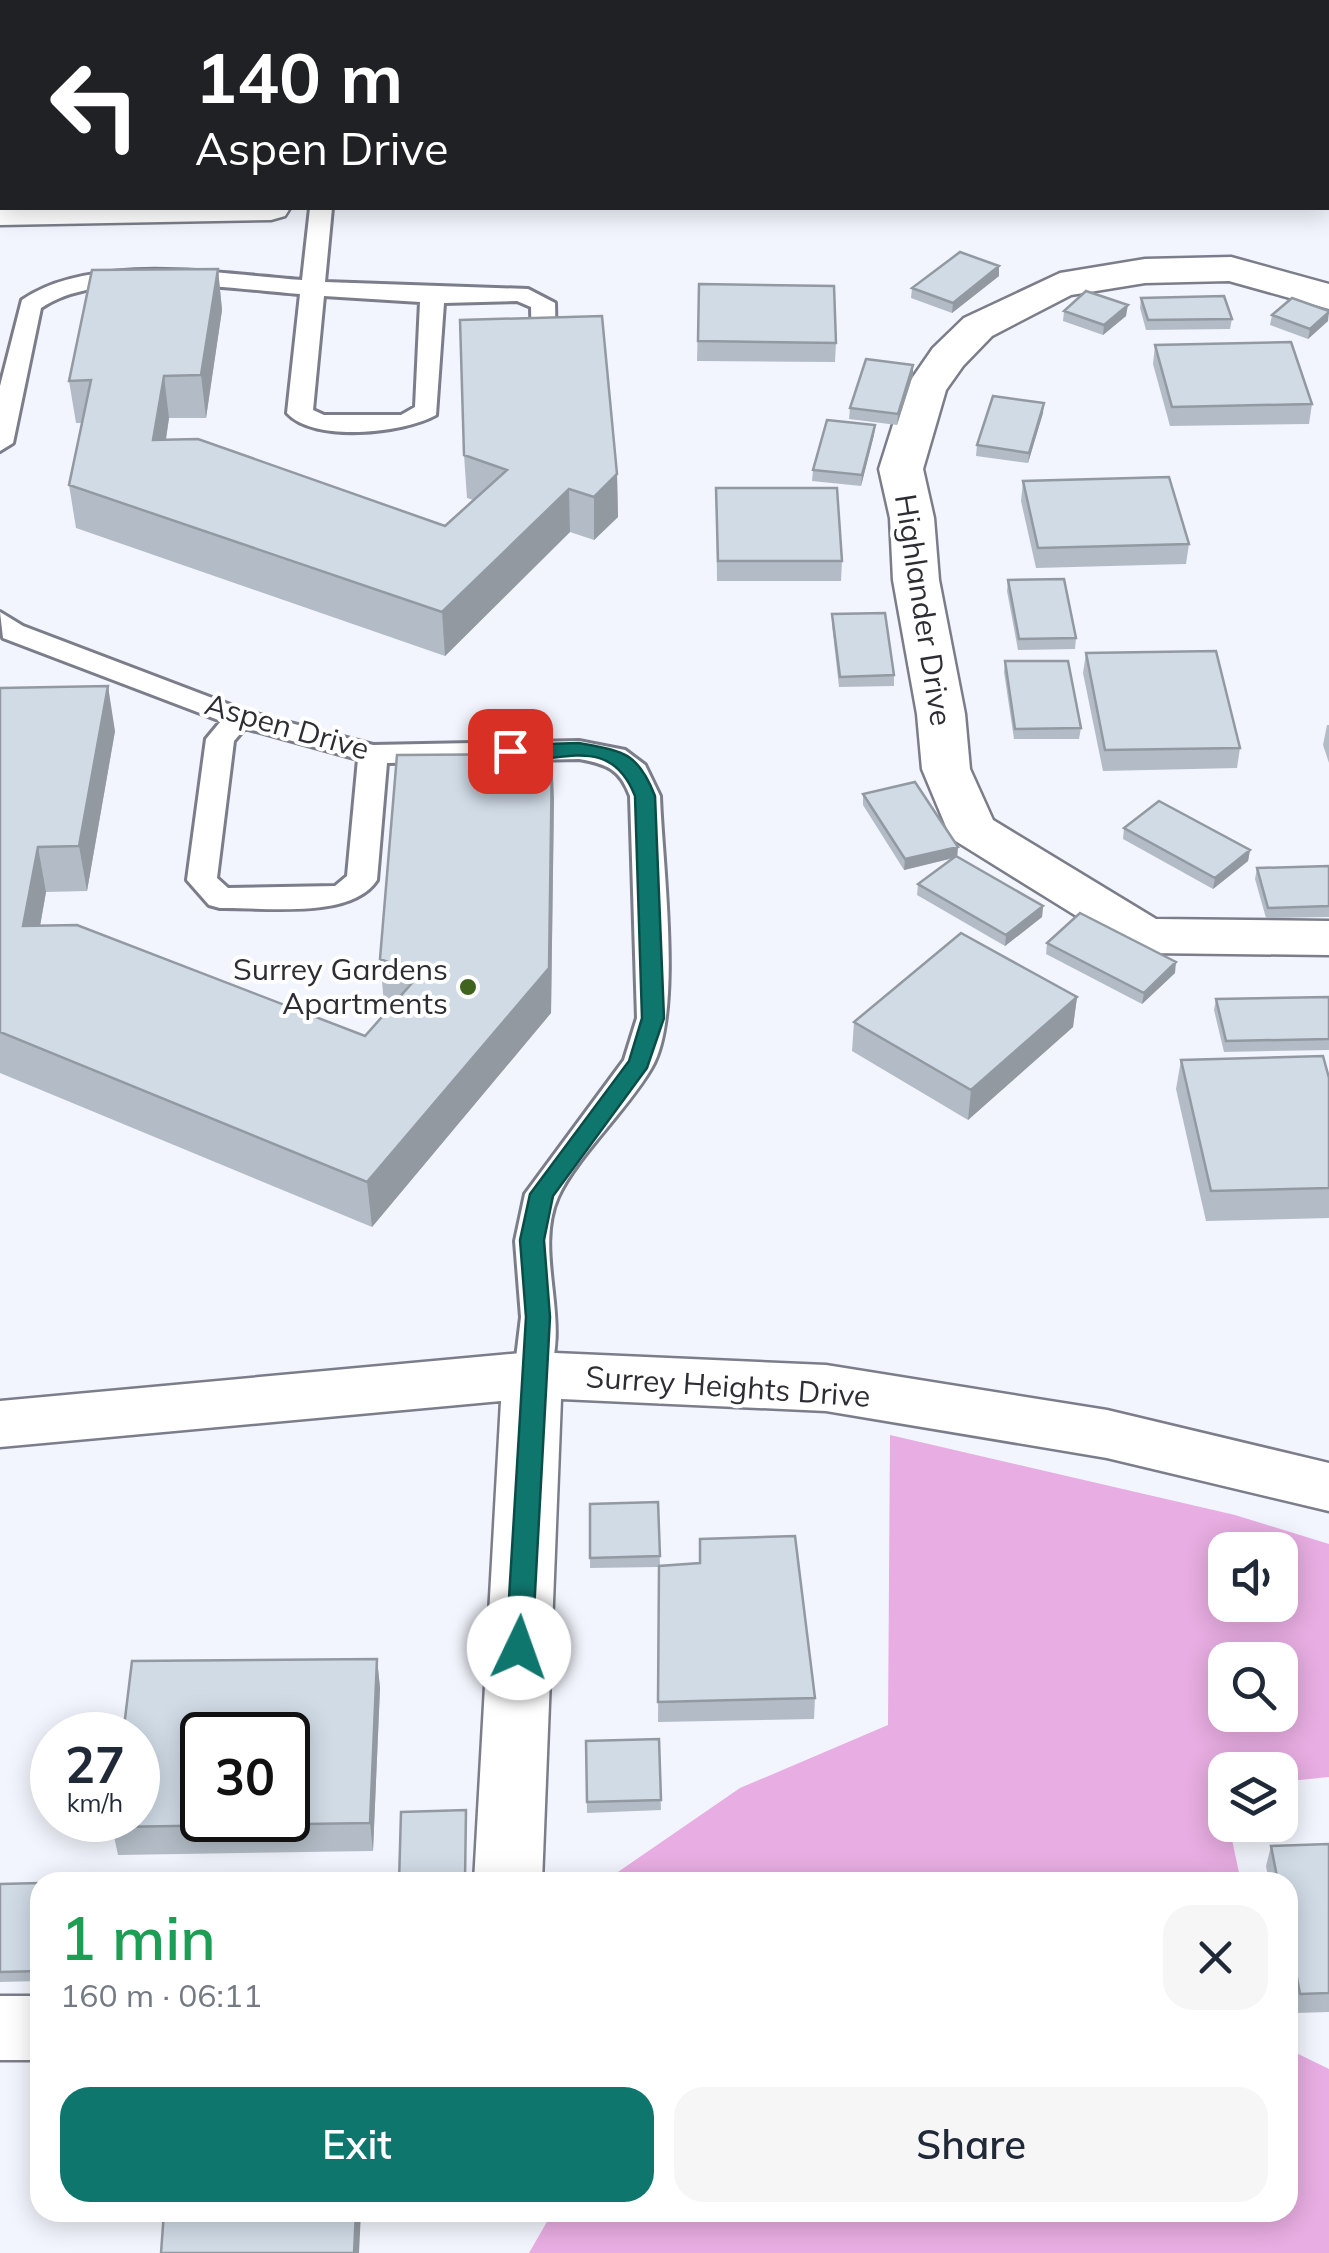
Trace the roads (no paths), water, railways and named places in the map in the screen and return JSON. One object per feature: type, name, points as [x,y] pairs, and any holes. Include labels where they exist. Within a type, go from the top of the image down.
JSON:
[{"type":"street","points":[[0,213],[68,210]]},
{"type":"street","name":"Highlander Drive","points":[[1329,297],[1231,269],[1146,271],[1060,285],[978,327],[948,357],[925,390],[901,469],[912,518],[916,580],[941,714],[946,770],[972,829],[1146,936],[1329,938]]},
{"type":"street","name":"Surrey Heights Drive","points":[[0,1424],[532,1375],[826,1388],[1107,1434],[1329,1487]]},
{"type":"street","name":"Aspen Drive","points":[[508,1872],[532,1375]]},
{"type":"street","points":[[0,2028],[30,2028]]},
{"type":"lane","points":[[321,210],[300,412],[319,423],[406,422],[427,410],[432,296]]},
{"type":"lane","points":[[0,443],[30,305],[38,294],[76,282],[168,280],[432,296],[520,294],[543,303],[544,350]]},
{"type":"lane","name":"Aspen Drive","points":[[0,620],[13,632],[238,718],[372,754],[579,750],[615,756],[635,771],[645,796],[653,1018],[640,1063],[542,1194],[532,1240],[538,1317],[532,1375]]},
{"type":"lane","points":[[238,718],[220,739],[202,880],[220,898],[342,896],[362,880],[372,754]]},
{"type":"place","name":"Surrey Gardens Apartments","points":[[468,987]]}]
